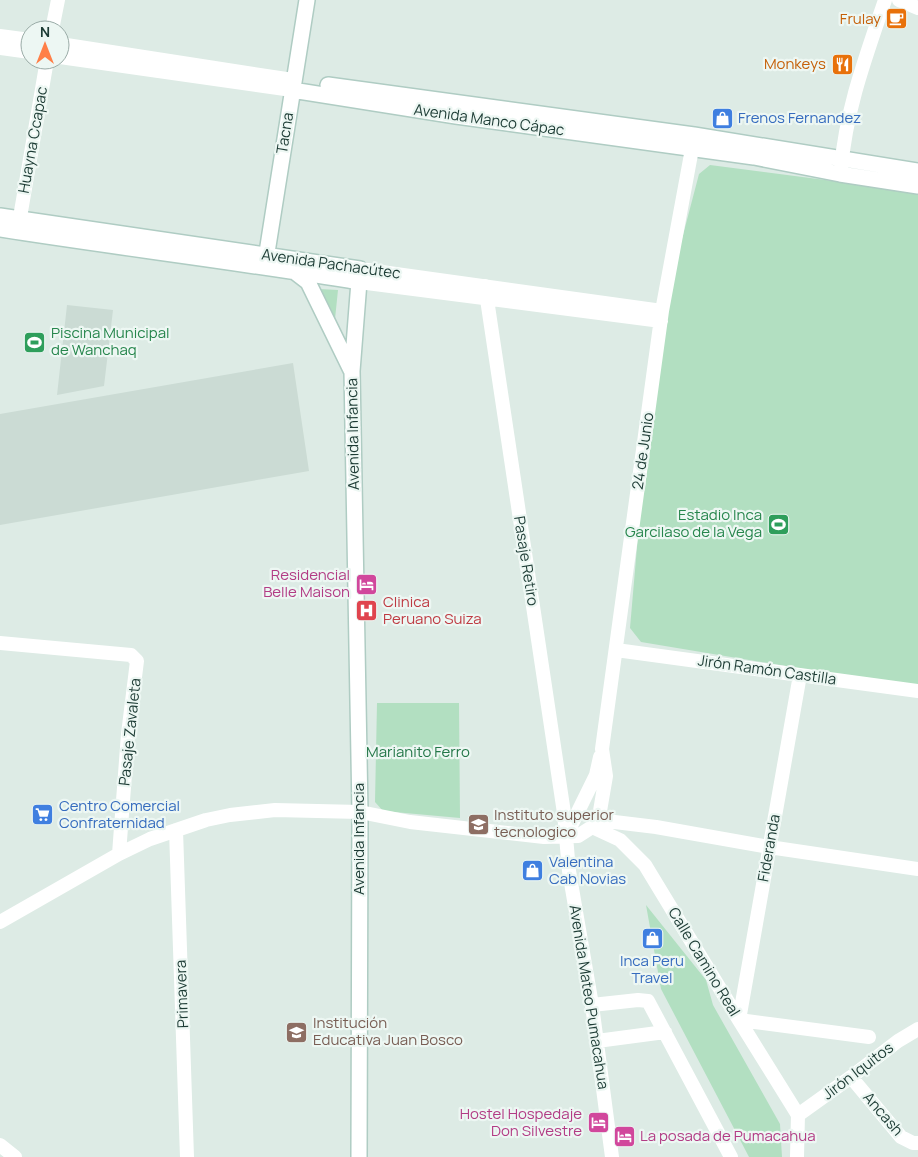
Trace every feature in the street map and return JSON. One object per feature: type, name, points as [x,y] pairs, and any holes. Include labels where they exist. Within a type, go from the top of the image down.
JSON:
[{"type":"main road","name":"Tacna","points":[[266,261],[307,0]]},
{"type":"main road","name":"Avenida Manco Cápac","points":[[293,85],[918,171]]},
{"type":"main road","name":"Avenida Manco Cápac","points":[[693,141],[754,157],[840,174],[918,186]]},
{"type":"main road","name":"Avenida Pachacútec","points":[[0,216],[19,226]]},
{"type":"main road","name":"Avenida Pachacútec","points":[[0,229],[19,226],[360,276]]},
{"type":"main road","name":"Avenida Pachacútec","points":[[266,261],[295,271],[360,276]]},
{"type":"main road","points":[[295,271],[308,282],[352,371]]},
{"type":"main road","name":"Avenida Infancia","points":[[359,1157],[360,812],[352,371],[360,276]]},
{"type":"street","points":[[54,20],[58,0]]},
{"type":"street","points":[[840,174],[846,121],[885,0]]},
{"type":"street","points":[[899,0],[918,8]]},
{"type":"street","points":[[0,36],[20,39]]},
{"type":"street","name":"Avenida Manco Cápac","points":[[70,46],[293,85]]},
{"type":"street","points":[[0,48],[20,51]]},
{"type":"street","name":"Avenida Manco Cápac","points":[[70,58],[293,85]]},
{"type":"street","name":"Huayna Ccapac","points":[[19,226],[45,70]]},
{"type":"street","name":"24 de Junio","points":[[595,824],[606,776],[602,748],[662,316],[693,141]]},
{"type":"street","name":"Avenida Pachacútec","points":[[360,276],[662,316]]},
{"type":"street","name":"Pasaje Retiro","points":[[486,292],[566,836]]},
{"type":"street","name":"Pasaje Zavaleta","points":[[0,642],[131,655],[137,661],[128,734],[119,854]]},
{"type":"street","name":"Jirón Ramón Castilla","points":[[616,650],[918,691]]},
{"type":"street","name":"Fideranda","points":[[739,1020],[800,675]]},
{"type":"street","points":[[566,836],[596,775],[602,748]]},
{"type":"street","points":[[0,922],[119,854],[162,834],[206,820],[275,810],[360,812],[410,822],[544,837],[578,836],[595,824],[656,827],[769,847],[918,869]]},
{"type":"street","name":"Calle Camino Real","points":[[595,824],[620,840],[645,865],[798,1115]]},
{"type":"street","name":"Primavera","points":[[176,830],[187,1157]]},
{"type":"street","name":"Avenida Mateo Pumacahua","points":[[566,836],[592,1005],[612,1157]]},
{"type":"street","points":[[592,1005],[638,1000],[648,1001],[731,1157]]},
{"type":"street","points":[[739,1020],[869,1037]]},
{"type":"street","name":"Jirón Iquitos","points":[[798,1115],[898,1041],[918,1029]]},
{"type":"street","points":[[597,1041],[665,1032]]},
{"type":"street","name":"Ancash","points":[[851,1077],[901,1137],[913,1143],[918,1143]]},
{"type":"street","points":[[797,1157],[798,1115]]},
{"type":"street","points":[[0,1145],[15,1157]]},
{"type":"shaded area","points":[[67,305],[113,310],[104,386],[57,395]]},
{"type":"shaded area","points":[[293,363],[309,471],[0,525],[0,414]]},
{"type":"green space","name":"Estadio Inca Garcilaso de la Vega","points":[[710,165],[918,192],[918,688],[641,642],[630,628],[648,420],[671,281],[699,174]]},
{"type":"green space","points":[[319,289],[338,290],[335,319]]},
{"type":"green space","name":"Marianito Ferro","points":[[377,703],[459,703],[460,818],[383,811],[375,802]]},
{"type":"green space","points":[[646,905],[706,980],[713,1005],[780,1124],[782,1157],[749,1157],[661,989]]},
{"type":"place","name":"Frulay","points":[[897,19]]},
{"type":"place","name":"Monkeys","points":[[842,64]]},
{"type":"place","name":"Frenos Fernandez","points":[[722,118]]},
{"type":"place","name":"Piscina Municipal de Wanchaq","points":[[35,342]]},
{"type":"place","name":"Estadio Inca Garcilaso de la Vega","points":[[778,524]]},
{"type":"place","name":"Residencial Belle Maison","points":[[366,584]]},
{"type":"place","name":"Clinica Peruano Suiza","points":[[367,611]]},
{"type":"place","name":"Centro Comercial Confraternidad","points":[[43,815]]},
{"type":"place","name":"Instituto superior tecnologico","points":[[478,824]]},
{"type":"place","name":"Valentina Cab Novias","points":[[533,871]]},
{"type":"place","name":"Inca Peru Travel","points":[[652,938]]},
{"type":"place","name":"Institución Educativa Juan Bosco","points":[[297,1032]]},
{"type":"place","name":"Hostel Hospedaje Don Silvestre","points":[[598,1123]]},
{"type":"place","name":"La posada de Pumacahua","points":[[624,1136]]}]
